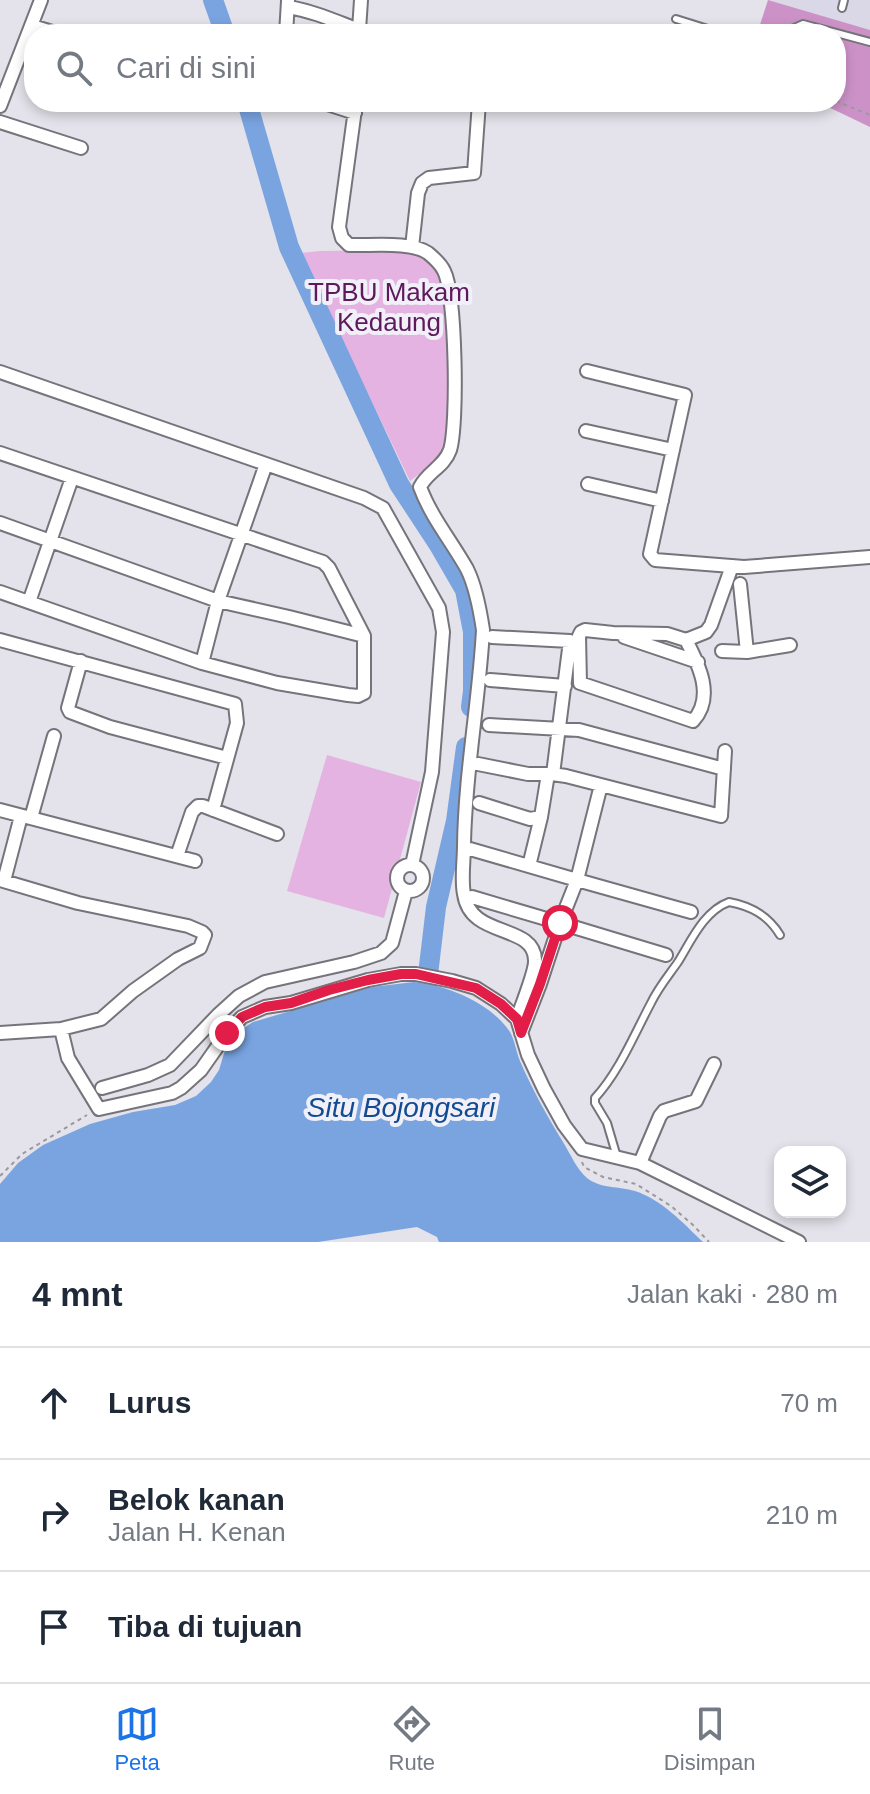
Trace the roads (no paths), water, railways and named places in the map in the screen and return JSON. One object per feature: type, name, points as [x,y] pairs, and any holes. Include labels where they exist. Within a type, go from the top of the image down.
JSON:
[{"type":"street","points":[[33,24],[41,0]]},
{"type":"street","points":[[360,24],[361,0]]},
{"type":"street","points":[[287,24],[288,3],[341,24]]},
{"type":"street","points":[[0,106],[24,58]]},
{"type":"street","points":[[355,112],[339,227],[342,238],[349,245],[419,248],[430,254],[445,271],[449,285],[454,368],[450,450],[440,467],[424,478],[420,487],[425,501],[468,572],[479,605],[483,630],[481,672],[464,818],[464,894],[468,908],[477,920],[524,939],[533,951],[536,961],[517,1019]]},
{"type":"street","points":[[412,247],[418,193],[422,183],[429,178],[474,173],[478,112]]},
{"type":"street","points":[[0,122],[81,148]]},
{"type":"street","points":[[587,371],[685,395],[650,554],[655,560],[732,566],[870,557]]},
{"type":"street","points":[[0,372],[371,501],[383,508],[439,608],[443,632],[432,772],[412,865]]},
{"type":"street","points":[[586,431],[673,450]]},
{"type":"street","points":[[0,453],[323,562],[364,636],[364,693],[358,696],[277,683],[202,663],[0,592]]},
{"type":"street","points":[[202,663],[218,601],[266,464]]},
{"type":"street","points":[[29,602],[72,478]]},
{"type":"street","points":[[588,484],[662,501]]},
{"type":"street","points":[[0,523],[218,601],[364,636]]},
{"type":"street","points":[[695,636],[706,693],[697,719],[693,721],[580,683],[581,632],[695,636],[711,625],[732,566]]},
{"type":"street","points":[[740,584],[747,652]]},
{"type":"street","points":[[721,599],[742,607]]},
{"type":"street","points":[[613,633],[698,662]]},
{"type":"street","points":[[492,637],[570,641],[550,774],[529,866]]},
{"type":"street","points":[[0,640],[235,704],[237,723],[213,810]]},
{"type":"street","points":[[722,651],[747,652],[790,645]]},
{"type":"street","points":[[81,661],[68,708],[70,712],[110,727],[227,758]]},
{"type":"street","points":[[490,680],[565,686]]},
{"type":"street","points":[[489,725],[579,730],[724,769]]},
{"type":"street","points":[[0,1033],[61,1029],[101,1019],[133,991],[178,959],[200,948],[205,938],[204,933],[188,926],[88,906],[2,880],[54,736]]},
{"type":"street","points":[[478,764],[528,774],[550,774],[721,816],[725,751]]},
{"type":"street","points":[[521,1033],[577,880],[601,785]]},
{"type":"street","points":[[479,803],[530,819],[541,817]]},
{"type":"street","points":[[177,856],[195,807],[203,806],[277,834]]},
{"type":"street","points":[[0,810],[195,861]]},
{"type":"street","points":[[470,849],[691,912]]},
{"type":"street","points":[[412,865],[422,870],[423,883],[418,889],[406,891],[398,884],[397,875],[402,867],[412,865]]},
{"type":"street","points":[[102,1088],[148,1075],[170,1065],[239,996],[265,982],[381,953],[392,943],[406,891]]},
{"type":"street","points":[[472,897],[666,955]]},
{"type":"street","points":[[61,1029],[68,1058],[99,1109],[172,1093],[181,1088],[201,1070],[242,1017],[265,1007],[401,974],[452,981],[476,988],[517,1019],[528,1055],[544,1089],[582,1149],[640,1163],[799,1242]]},
{"type":"street","points":[[640,1163],[660,1116],[664,1111],[696,1101],[714,1064]]},
{"type":"lane","points":[[676,19],[692,24]]},
{"type":"lane","points":[[846,36],[870,42]]},
{"type":"lane","points":[[618,1158],[595,1098],[623,1057],[651,1002],[695,934],[713,911],[729,902],[767,917],[780,935]]},
{"type":"water","name":"Situ Bojongsari","points":[[414,982],[454,991],[480,1004],[502,1022],[512,1035],[520,1061],[540,1102],[587,1178],[604,1186],[635,1191],[654,1200],[703,1242],[439,1242],[437,1237],[417,1227],[318,1242],[0,1242],[0,1184],[18,1163],[43,1145],[90,1124],[175,1105],[196,1096],[219,1070],[226,1047],[239,1031],[253,1022],[372,987]]},
{"type":"waterway","points":[[213,0],[221,24]]},
{"type":"waterway","points":[[250,112],[289,247],[399,484],[465,590],[473,632],[471,707]]},
{"type":"waterway","points":[[427,983],[436,907],[456,821],[466,747]]},
{"type":"park label","name":"TPBU Makam Kedaung","points":[[389,307]]}]
